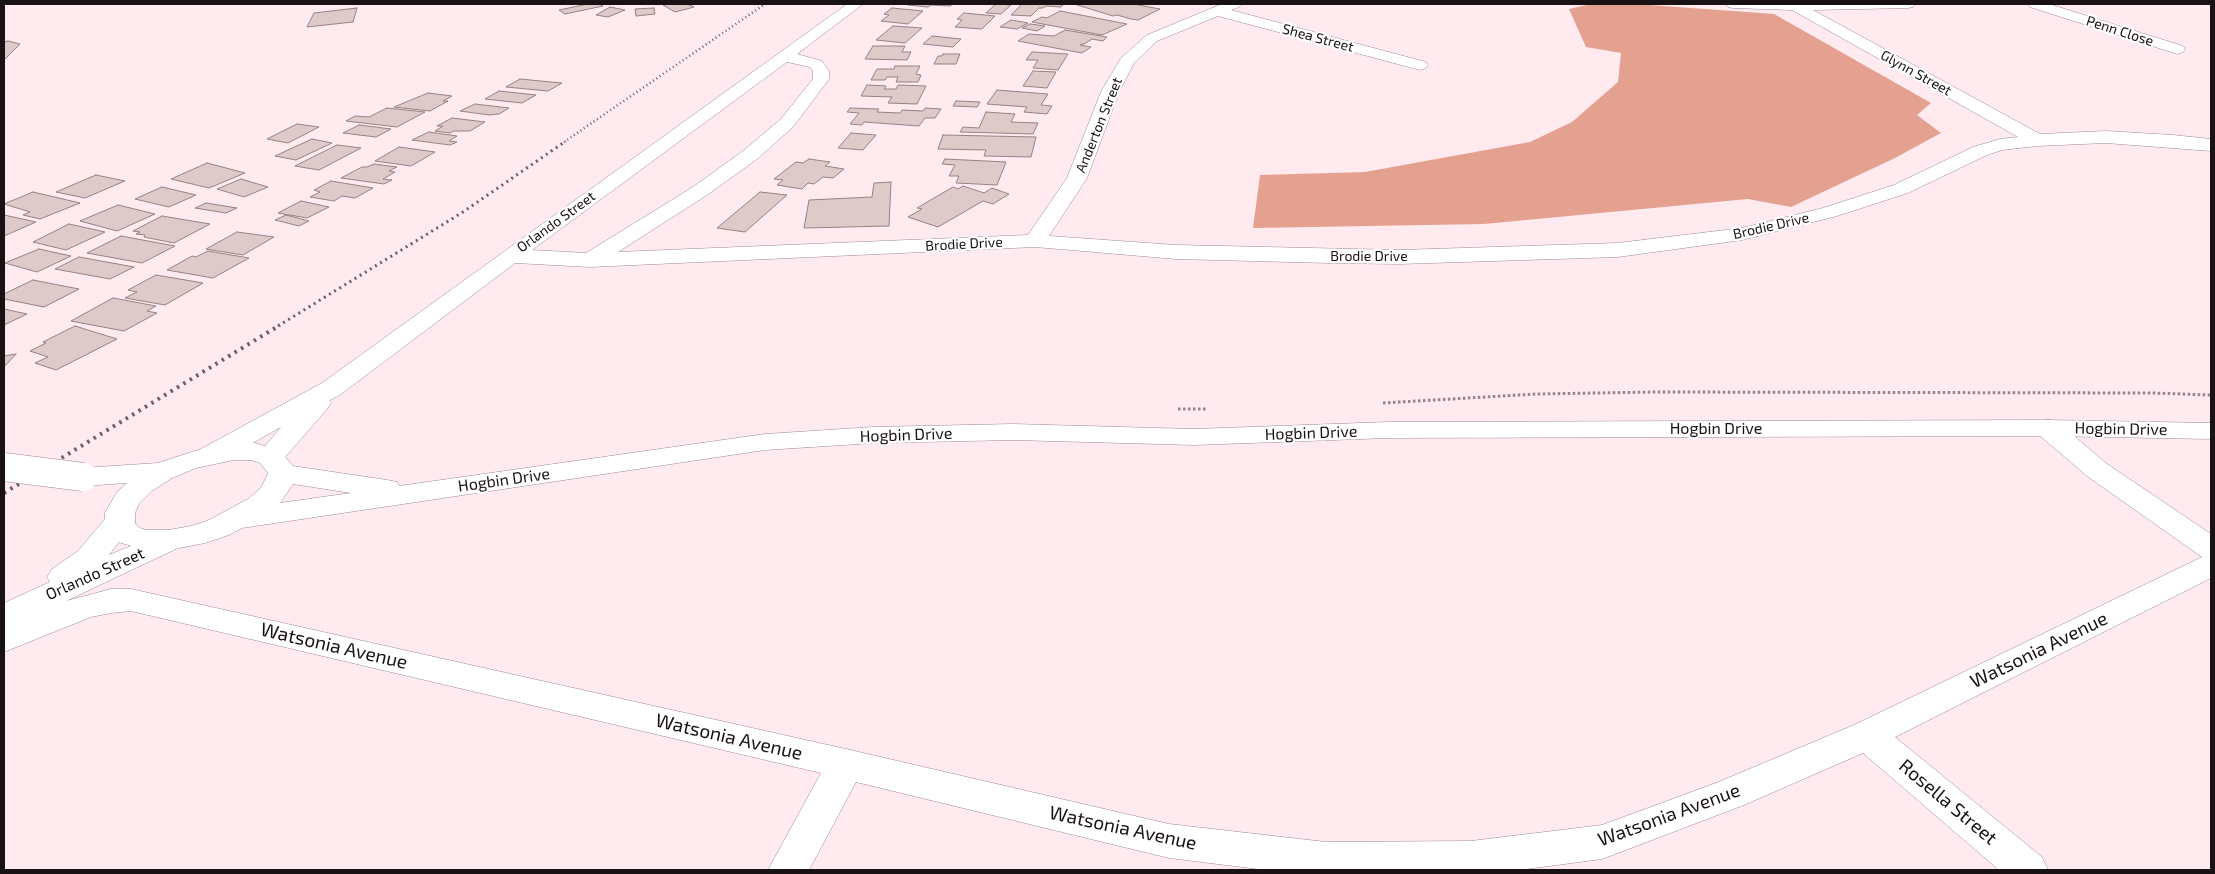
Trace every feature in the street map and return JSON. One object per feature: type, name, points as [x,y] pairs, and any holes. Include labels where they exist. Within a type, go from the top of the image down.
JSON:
[{"type":"street","name":"Orlando Street","points":[[211,455],[331,389],[856,4]]},
{"type":"street","name":"Anderton Street","points":[[1035,241],[1077,178],[1110,92],[1126,61],[1152,38],[1234,4]]},
{"type":"street","points":[[1733,4],[1795,6],[1908,4]]},
{"type":"street","name":"Penn Close","points":[[2035,4],[2177,49]]},
{"type":"street","name":"Glynn Street","points":[[1795,6],[2037,140]]},
{"type":"street","name":"Shea Street","points":[[1216,11],[1420,65]]},
{"type":"street","points":[[589,260],[700,191],[750,155],[787,123],[822,78],[822,71],[816,64],[784,56]]},
{"type":"street","name":"Brodie Drive","points":[[510,256],[589,260],[1035,241],[1176,252],[1329,256],[1400,257],[1618,250],[1742,234],[1830,212],[1901,189],[1980,151],[2000,145],[2037,140],[2135,138],[2211,145]]},
{"type":"street","name":"Orlando Street","points":[[241,518],[271,495],[279,483],[276,465],[331,389]]},
{"type":"street","points":[[2048,428],[2097,470],[2211,549]]},
{"type":"street","name":"Hogbin Drive","points":[[241,518],[765,442],[874,435],[1013,432],[1194,437],[1389,430],[2048,428],[2211,431]]},
{"type":"street","name":"Hogbin Drive","points":[[211,455],[234,451],[255,452],[276,465],[415,493]]},
{"type":"street","points":[[4,467],[83,477],[162,472],[186,462],[211,455]]},
{"type":"street","name":"Orlando Street","points":[[12,612],[88,558],[120,517],[127,500],[137,490],[162,472]]},
{"type":"street","points":[[83,477],[120,517],[120,526],[129,535],[146,540],[169,540],[194,536],[241,518]]},
{"type":"street","name":"Orlando Street","points":[[12,612],[169,540]]},
{"type":"street","name":"Watsonia Avenue","points":[[4,640],[57,616],[85,607],[111,601],[131,600],[846,764],[1168,841],[1326,860],[1471,859],[1602,842],[1730,794],[1867,735],[2211,565]]},
{"type":"street","name":"Rosella Street","points":[[1867,735],[2028,870]]},
{"type":"street","points":[[788,870],[846,764]]},
{"type":"shaded area","points":[[1591,4],[1636,4],[1774,14],[1931,103],[1917,115],[1941,133],[1895,158],[1791,207],[1748,199],[1484,224],[1253,228],[1260,175],[1365,172],[1530,142],[1572,122],[1618,82],[1621,53],[1586,47],[1569,9]]},
{"type":"building","points":[[588,4],[603,6],[565,14],[559,10]]},
{"type":"building","points":[[687,4],[694,7],[675,12],[663,5]]},
{"type":"building","points":[[953,4],[950,6],[931,5],[928,7],[908,5]]},
{"type":"building","points":[[996,4],[1011,5],[1001,14],[986,13]]},
{"type":"building","points":[[1022,4],[1064,4],[1061,7],[1046,6],[1039,8],[1031,16],[1011,15]]},
{"type":"building","points":[[1074,4],[1133,4],[1160,9],[1138,20],[1117,15],[1113,16]]},
{"type":"building","points":[[610,7],[625,10],[608,17],[596,15]]},
{"type":"building","points":[[357,8],[353,22],[307,27],[314,13]]},
{"type":"building","points":[[654,8],[655,14],[636,16],[635,9]]},
{"type":"building","points":[[892,8],[923,11],[908,24],[881,21],[889,15],[884,14]]},
{"type":"building","points":[[1060,11],[1127,24],[1102,35],[1032,22],[1042,17],[1047,18]]},
{"type":"building","points":[[964,13],[995,16],[982,29],[955,27],[962,20],[957,19]]},
{"type":"building","points":[[1011,20],[1028,23],[1017,29],[1000,27]]},
{"type":"building","points":[[1030,24],[1045,26],[1037,31],[1022,28]]},
{"type":"building","points":[[893,26],[922,28],[905,43],[876,40]]},
{"type":"building","points":[[1065,30],[1107,37],[1103,41],[1092,39],[1081,44],[1091,47],[1082,53],[1018,41],[1029,34],[1054,36]]},
{"type":"building","points":[[932,36],[961,39],[953,47],[923,44]]},
{"type":"building","points":[[4,42],[20,44],[4,60]]},
{"type":"building","points":[[873,46],[905,46],[902,52],[911,52],[907,60],[865,59]]},
{"type":"building","points":[[1032,52],[1068,54],[1058,70],[1033,68],[1038,60],[1026,60]]},
{"type":"building","points":[[943,54],[960,54],[956,64],[934,64],[938,56]]},
{"type":"building","points":[[895,66],[920,66],[916,74],[921,75],[918,82],[896,82],[898,77],[887,77],[885,80],[871,80],[877,69],[894,69]]},
{"type":"building","points":[[1033,71],[1056,72],[1047,88],[1023,86]]},
{"type":"building","points":[[520,79],[562,83],[548,91],[506,87]]},
{"type":"building","points":[[867,85],[886,86],[884,89],[896,89],[898,85],[926,86],[917,104],[888,103],[892,97],[861,96]]},
{"type":"building","points":[[997,90],[1048,94],[1041,105],[1052,106],[1047,114],[1024,112],[1027,107],[987,104]]},
{"type":"building","points":[[499,91],[536,95],[522,103],[485,99]]},
{"type":"building","points":[[428,93],[452,96],[443,101],[448,101],[430,111],[394,107]]},
{"type":"building","points":[[956,101],[980,102],[977,107],[953,106]]},
{"type":"building","points":[[475,104],[509,108],[499,114],[489,115],[460,111]]},
{"type":"building","points":[[387,108],[425,112],[397,127],[346,121],[355,116],[369,117]]},
{"type":"building","points":[[850,108],[879,109],[877,112],[900,113],[902,110],[923,111],[925,108],[941,109],[935,118],[925,118],[919,126],[864,122],[862,125],[850,124],[859,113],[847,112]]},
{"type":"building","points":[[986,112],[1015,114],[1011,122],[1038,123],[1033,134],[960,132],[963,127],[979,128]]},
{"type":"building","points":[[452,118],[485,122],[470,131],[454,131],[450,133],[435,131],[443,126],[437,126]]},
{"type":"building","points":[[297,124],[319,127],[288,143],[267,139]]},
{"type":"building","points":[[359,125],[391,129],[376,137],[343,133]]},
{"type":"building","points":[[429,132],[457,136],[449,141],[457,142],[450,145],[412,140]]},
{"type":"building","points":[[851,133],[876,135],[863,150],[838,148]]},
{"type":"building","points":[[943,135],[1036,137],[1031,157],[984,156],[986,150],[938,149]]},
{"type":"building","points":[[312,139],[332,143],[296,160],[275,156]]},
{"type":"building","points":[[337,145],[361,148],[319,170],[295,166]]},
{"type":"building","points":[[399,147],[435,152],[411,166],[375,161]]},
{"type":"building","points":[[809,159],[830,162],[825,166],[844,169],[833,178],[823,177],[814,184],[808,183],[802,189],[777,185],[783,180],[774,179],[796,162],[803,163]]},
{"type":"building","points":[[945,159],[1006,162],[997,185],[956,183],[959,176],[949,176],[955,165],[942,164]]},
{"type":"building","points":[[207,163],[245,173],[209,188],[171,179]]},
{"type":"building","points":[[374,164],[397,167],[389,171],[395,172],[383,179],[392,180],[384,184],[341,178],[362,167]]},
{"type":"building","points":[[96,175],[125,181],[85,198],[56,192]]},
{"type":"building","points":[[241,179],[268,187],[244,197],[217,189]]},
{"type":"building","points":[[331,181],[373,188],[355,198],[342,196],[334,201],[310,197],[320,192],[314,190]]},
{"type":"building","points":[[891,182],[889,226],[804,228],[809,200],[872,197],[874,183]]},
{"type":"building","points":[[963,186],[984,193],[992,188],[1009,194],[993,204],[983,201],[938,227],[908,217],[922,209],[917,208],[953,187],[958,189]]},
{"type":"building","points":[[162,187],[196,195],[169,207],[135,199]]},
{"type":"building","points":[[33,192],[80,203],[40,219],[23,215],[30,212],[4,204]]},
{"type":"building","points":[[760,192],[787,195],[745,232],[717,228]]},
{"type":"building","points":[[301,201],[329,207],[307,218],[278,213]]},
{"type":"building","points":[[206,203],[237,208],[226,213],[195,208]]},
{"type":"building","points":[[118,205],[155,214],[117,231],[80,221]]},
{"type":"building","points":[[4,215],[36,222],[4,236]]},
{"type":"building","points":[[286,215],[309,221],[299,226],[275,220]]},
{"type":"building","points":[[162,216],[210,224],[174,243],[144,237],[145,235],[136,234],[140,232],[133,231]]},
{"type":"building","points":[[69,224],[105,232],[66,250],[33,242]]},
{"type":"building","points":[[237,232],[274,237],[243,255],[206,249]]},
{"type":"building","points":[[121,236],[175,246],[142,263],[87,253]]},
{"type":"building","points":[[39,249],[71,256],[37,272],[5,263]]},
{"type":"building","points":[[208,251],[249,258],[213,278],[167,270],[192,256],[196,257]]},
{"type":"building","points":[[79,257],[134,267],[110,279],[55,269]]},
{"type":"building","points":[[156,275],[203,283],[165,305],[125,298],[137,292],[128,290]]},
{"type":"building","points":[[33,280],[79,289],[44,307],[4,299],[4,294]]},
{"type":"building","points":[[113,298],[156,306],[147,311],[157,313],[124,331],[71,321]]},
{"type":"building","points":[[4,309],[27,314],[4,325]]},
{"type":"building","points":[[75,326],[117,339],[56,370],[35,363],[48,357],[30,351],[46,343],[43,342]]},
{"type":"building","points":[[16,354],[4,367],[4,356]]},
{"type":"railway","points":[[564,142],[765,4]]},
{"type":"railway","points":[[278,326],[463,212],[566,141]]},
{"type":"railway","points":[[4,493],[280,325]]}]
